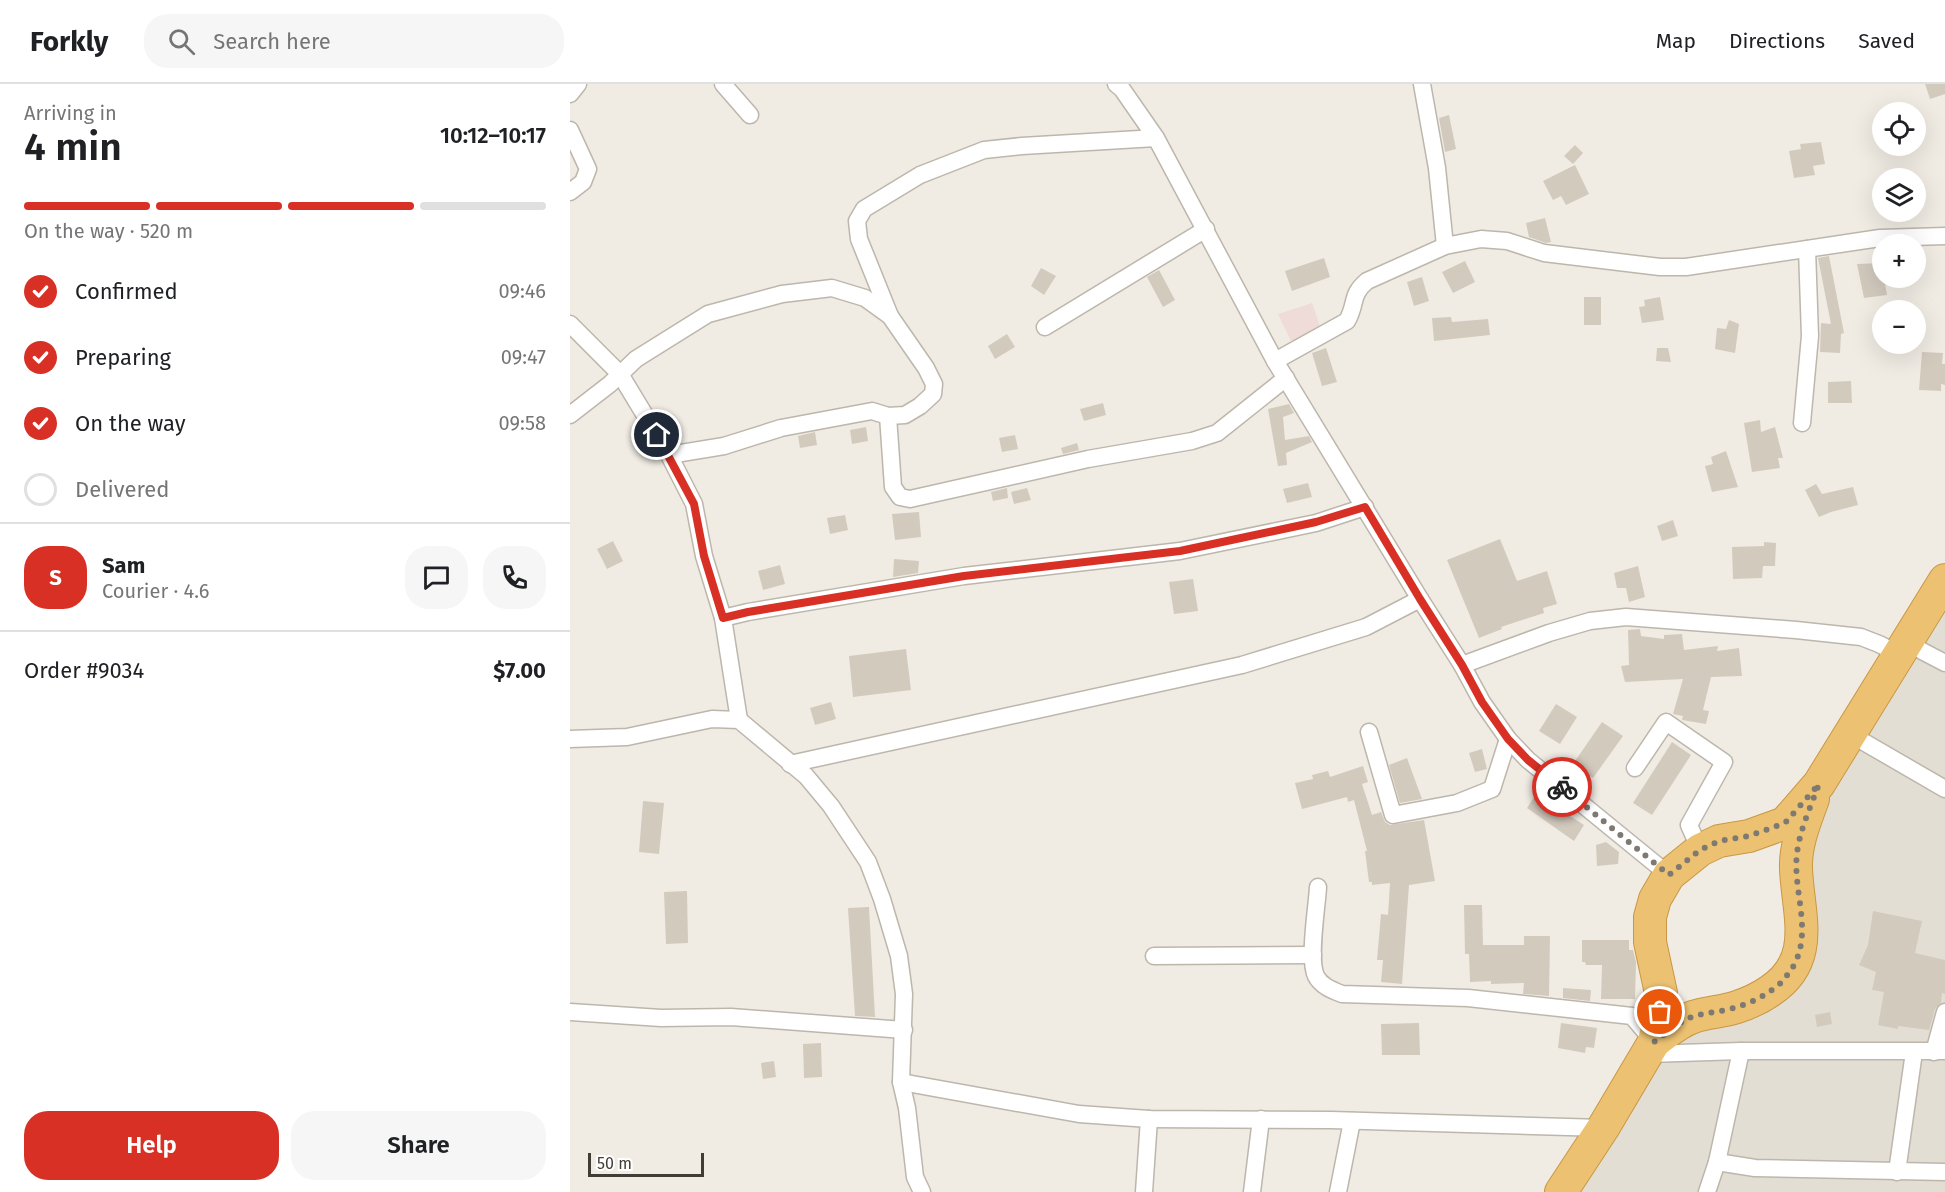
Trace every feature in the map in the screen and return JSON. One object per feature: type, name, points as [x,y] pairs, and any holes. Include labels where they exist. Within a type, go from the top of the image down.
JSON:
[{"type":"highway","points":[[1561,1192],[1651,1048],[1660,1012],[1661,993],[1650,942],[1650,917],[1655,899],[1669,875],[1700,850],[1719,841],[1749,836],[1785,823],[1819,784],[1945,580]]},
{"type":"highway","points":[[1651,1048],[1680,1023],[1694,1016],[1736,1008],[1756,1000],[1779,985],[1793,967],[1800,950],[1803,930],[1796,870],[1797,853],[1801,833],[1819,784]]},
{"type":"street","points":[[570,94],[578,84]]},
{"type":"street","points":[[723,84],[750,115]]},
{"type":"street","points":[[1116,84],[1122,89],[1156,138],[1275,361],[1462,665],[1482,702],[1508,739],[1528,760],[1669,875]]},
{"type":"street","points":[[1422,84],[1437,168],[1445,246]]},
{"type":"street","points":[[570,130],[588,169],[583,182],[570,192]]},
{"type":"street","points":[[669,455],[724,446],[781,428],[872,411],[888,416],[904,415],[920,406],[933,394],[934,384],[927,368],[890,316],[859,239],[857,221],[864,209],[920,175],[984,150],[1156,138]]},
{"type":"street","points":[[1045,327],[1206,229]]},
{"type":"street","points":[[1275,361],[1347,321],[1352,312],[1355,294],[1367,281],[1445,246],[1481,239],[1507,242],[1544,253],[1686,267],[1880,238],[1945,237]]},
{"type":"street","points":[[1802,423],[1810,336],[1807,249]]},
{"type":"street","points":[[570,415],[610,384],[636,359],[708,314],[782,294],[832,288],[865,298],[890,316]]},
{"type":"street","points":[[570,324],[620,374],[669,455],[694,504],[704,556],[723,618],[739,720]]},
{"type":"street","points":[[888,416],[893,487],[900,497],[910,499],[1088,459],[1192,441],[1217,434],[1286,378]]},
{"type":"street","points":[[723,618],[964,576],[1180,551],[1316,522],[1365,507]]},
{"type":"street","points":[[790,764],[1242,665],[1366,627],[1420,599]]},
{"type":"street","points":[[1462,665],[1549,633],[1590,621],[1626,617],[1861,637],[1879,644],[1922,651],[1945,663]]},
{"type":"street","points":[[570,739],[627,737],[712,719],[739,720],[806,776],[831,806],[868,862],[899,956],[904,994],[901,1082],[907,1108],[915,1177],[922,1192]]},
{"type":"street","points":[[1635,768],[1666,722],[1724,762],[1689,825],[1700,850]]},
{"type":"street","points":[[1369,732],[1393,815],[1457,803],[1492,789],[1508,739]]},
{"type":"street","points":[[1850,734],[1945,789]]},
{"type":"street","points":[[1318,887],[1313,955],[1316,975],[1326,988],[1342,994],[1468,998],[1632,1016],[1651,1048],[1741,1051],[1939,1051],[1945,1012]]},
{"type":"street","points":[[1154,956],[1313,955]]},
{"type":"street","points":[[570,1012],[661,1018],[731,1017],[903,1030]]},
{"type":"street","points":[[1707,1192],[1717,1162],[1741,1051]]},
{"type":"street","points":[[1897,1172],[1914,1052]]},
{"type":"street","points":[[901,1082],[1079,1114],[1149,1119],[1261,1119],[1603,1128]]},
{"type":"street","points":[[1144,1192],[1149,1119]]},
{"type":"street","points":[[1252,1192],[1261,1119]]},
{"type":"street","points":[[1338,1192],[1352,1121]]},
{"type":"street","points":[[1717,1162],[1755,1168],[1945,1172]]},
{"type":"shaded area","points":[[1312,303],[1322,332],[1291,341],[1278,314]]},
{"type":"shaded area","points":[[1945,583],[1945,1192],[1561,1192],[1648,1054],[1779,985],[1797,853]]},
{"type":"building","points":[[1925,84],[1945,84],[1945,94],[1930,99]]},
{"type":"building","points":[[1449,115],[1456,149],[1445,152],[1439,118]]},
{"type":"building","points":[[1821,142],[1825,164],[1813,166],[1815,175],[1794,178],[1789,151],[1801,149],[1800,144]]},
{"type":"building","points":[[1575,145],[1583,153],[1573,164],[1564,156]]},
{"type":"building","points":[[1575,165],[1589,194],[1566,205],[1561,196],[1553,200],[1543,181]]},
{"type":"building","points":[[1545,218],[1551,242],[1546,243],[1529,237],[1526,223]]},
{"type":"building","points":[[1829,256],[1844,333],[1841,334],[1840,353],[1820,352],[1821,323],[1831,324],[1818,258]]},
{"type":"building","points":[[1324,258],[1330,277],[1292,291],[1285,271]]},
{"type":"building","points":[[1465,261],[1475,282],[1453,293],[1442,272]]},
{"type":"building","points":[[1872,263],[1872,288],[1886,288],[1887,295],[1864,298],[1857,264]]},
{"type":"building","points":[[1041,268],[1056,276],[1044,295],[1031,286]]},
{"type":"building","points":[[1159,270],[1175,300],[1163,307],[1147,277]]},
{"type":"building","points":[[1422,277],[1429,301],[1414,306],[1407,282]]},
{"type":"building","points":[[1584,297],[1601,297],[1601,325],[1584,325]]},
{"type":"building","points":[[1660,297],[1664,320],[1642,323],[1639,307],[1645,306],[1644,300]]},
{"type":"building","points":[[1451,317],[1452,322],[1488,319],[1490,335],[1434,341],[1432,318]]},
{"type":"building","points":[[1729,320],[1739,324],[1735,353],[1715,349],[1717,328],[1726,329]]},
{"type":"building","points":[[1007,334],[1015,347],[995,359],[988,346]]},
{"type":"building","points":[[1326,348],[1337,382],[1322,386],[1312,353]]},
{"type":"building","points":[[1657,348],[1668,348],[1671,362],[1656,361]]},
{"type":"building","points":[[1943,353],[1945,385],[1941,384],[1941,391],[1919,390],[1922,354]]},
{"type":"building","points":[[1851,381],[1852,403],[1828,403],[1828,382]]},
{"type":"building","points":[[1103,403],[1106,415],[1084,421],[1080,409]]},
{"type":"building","points":[[1289,404],[1294,413],[1283,417],[1285,440],[1309,436],[1312,442],[1286,453],[1287,465],[1278,466],[1268,409]]},
{"type":"building","points":[[1760,420],[1761,432],[1775,427],[1783,458],[1778,458],[1780,468],[1752,472],[1744,423]]},
{"type":"building","points":[[866,427],[868,441],[852,444],[850,430]]},
{"type":"building","points":[[815,432],[817,445],[800,448],[798,436]]},
{"type":"building","points":[[1015,435],[1018,449],[1002,452],[999,438]]},
{"type":"building","points":[[1077,443],[1079,450],[1063,454],[1061,448]]},
{"type":"building","points":[[1726,451],[1738,487],[1712,492],[1705,466],[1713,464],[1711,457]]},
{"type":"building","points":[[1308,483],[1312,497],[1287,503],[1283,489]]},
{"type":"building","points":[[1816,484],[1822,494],[1853,487],[1858,505],[1819,517],[1805,490]]},
{"type":"building","points":[[1007,488],[1008,498],[993,501],[991,492]]},
{"type":"building","points":[[1027,488],[1031,500],[1014,504],[1011,492]]},
{"type":"building","points":[[919,512],[921,537],[895,540],[892,514]]},
{"type":"building","points":[[845,515],[848,530],[830,534],[827,518]]},
{"type":"building","points":[[1673,520],[1678,536],[1662,541],[1657,526]]},
{"type":"building","points":[[1500,539],[1517,581],[1547,571],[1557,604],[1543,608],[1544,613],[1501,627],[1502,629],[1479,638],[1447,560]]},
{"type":"building","points":[[613,541],[623,561],[607,569],[597,549]]},
{"type":"building","points":[[1764,542],[1776,543],[1775,566],[1763,566],[1762,578],[1733,579],[1732,547],[1764,546]]},
{"type":"building","points":[[894,559],[919,561],[918,573],[893,577]]},
{"type":"building","points":[[780,565],[785,584],[763,590],[758,571]]},
{"type":"building","points":[[1638,566],[1645,597],[1629,602],[1626,588],[1617,588],[1614,573]]},
{"type":"building","points":[[1193,579],[1198,611],[1174,614],[1169,582]]},
{"type":"building","points":[[1640,629],[1641,636],[1664,639],[1664,635],[1682,634],[1684,650],[1718,646],[1717,651],[1739,648],[1742,676],[1711,677],[1703,710],[1709,711],[1706,724],[1682,720],[1683,716],[1673,714],[1683,679],[1625,682],[1621,666],[1629,665],[1628,630]]},
{"type":"building","points":[[906,649],[911,690],[853,697],[849,656]]},
{"type":"building","points":[[831,702],[836,719],[815,725],[810,708]]},
{"type":"building","points":[[1556,704],[1577,717],[1560,744],[1539,731]]},
{"type":"building","points":[[1602,722],[1623,736],[1593,778],[1573,764]]},
{"type":"building","points":[[1672,742],[1691,755],[1652,815],[1633,803]]},
{"type":"building","points":[[1482,749],[1487,769],[1475,772],[1469,753]]},
{"type":"building","points":[[1407,758],[1422,799],[1400,803],[1389,765]]},
{"type":"building","points":[[1363,766],[1368,782],[1362,784],[1372,815],[1381,812],[1385,822],[1390,825],[1424,820],[1435,881],[1409,885],[1402,984],[1381,982],[1383,960],[1377,960],[1381,914],[1388,915],[1390,883],[1372,885],[1372,882],[1369,882],[1365,851],[1367,851],[1354,800],[1348,802],[1347,797],[1302,809],[1295,783],[1313,779],[1312,775],[1328,771],[1330,777]]},
{"type":"building","points":[[1536,794],[1584,825],[1574,841],[1527,808]]},
{"type":"building","points":[[643,801],[664,803],[659,854],[639,852]]},
{"type":"building","points":[[1606,842],[1619,852],[1618,864],[1597,866],[1596,845]]},
{"type":"building","points":[[687,891],[688,943],[666,944],[664,892]]},
{"type":"building","points":[[1464,905],[1482,905],[1483,945],[1524,945],[1524,936],[1550,936],[1549,996],[1523,994],[1524,983],[1470,982],[1469,954],[1465,954]]},
{"type":"building","points":[[869,907],[875,1017],[855,1016],[848,908]]},
{"type":"building","points":[[1873,911],[1922,921],[1915,953],[1945,960],[1945,994],[1942,993],[1941,1003],[1935,1009],[1929,1030],[1898,1026],[1898,1029],[1878,1025],[1884,992],[1872,990],[1876,972],[1859,965],[1868,945]]},
{"type":"building","points":[[1582,940],[1629,940],[1629,950],[1633,950],[1636,962],[1635,999],[1601,999],[1602,965],[1586,965],[1582,962]]},
{"type":"building","points":[[1563,988],[1591,990],[1590,1001],[1563,998]]},
{"type":"building","points":[[1830,1012],[1832,1024],[1817,1027],[1815,1015]]},
{"type":"building","points":[[1419,1023],[1420,1055],[1382,1055],[1381,1024]]},
{"type":"building","points":[[1561,1023],[1597,1028],[1594,1048],[1586,1047],[1585,1053],[1558,1048]]},
{"type":"building","points":[[821,1043],[822,1077],[804,1078],[803,1044]]},
{"type":"building","points":[[774,1061],[776,1077],[763,1079],[761,1063]]},
{"type":"way so far","points":[[1562,787],[1669,875],[1700,850],[1719,841],[1749,836],[1785,823],[1819,784],[1801,833],[1797,853],[1796,870],[1803,930],[1800,950],[1793,967],[1779,985],[1756,1000],[1736,1008],[1694,1016],[1654,1042],[1660,1012]]},
{"type":"route","points":[[657,435],[694,504],[704,556],[723,618],[964,576],[1180,551],[1316,522],[1365,507],[1462,665],[1482,702],[1508,739],[1528,760],[1562,787]]}]
